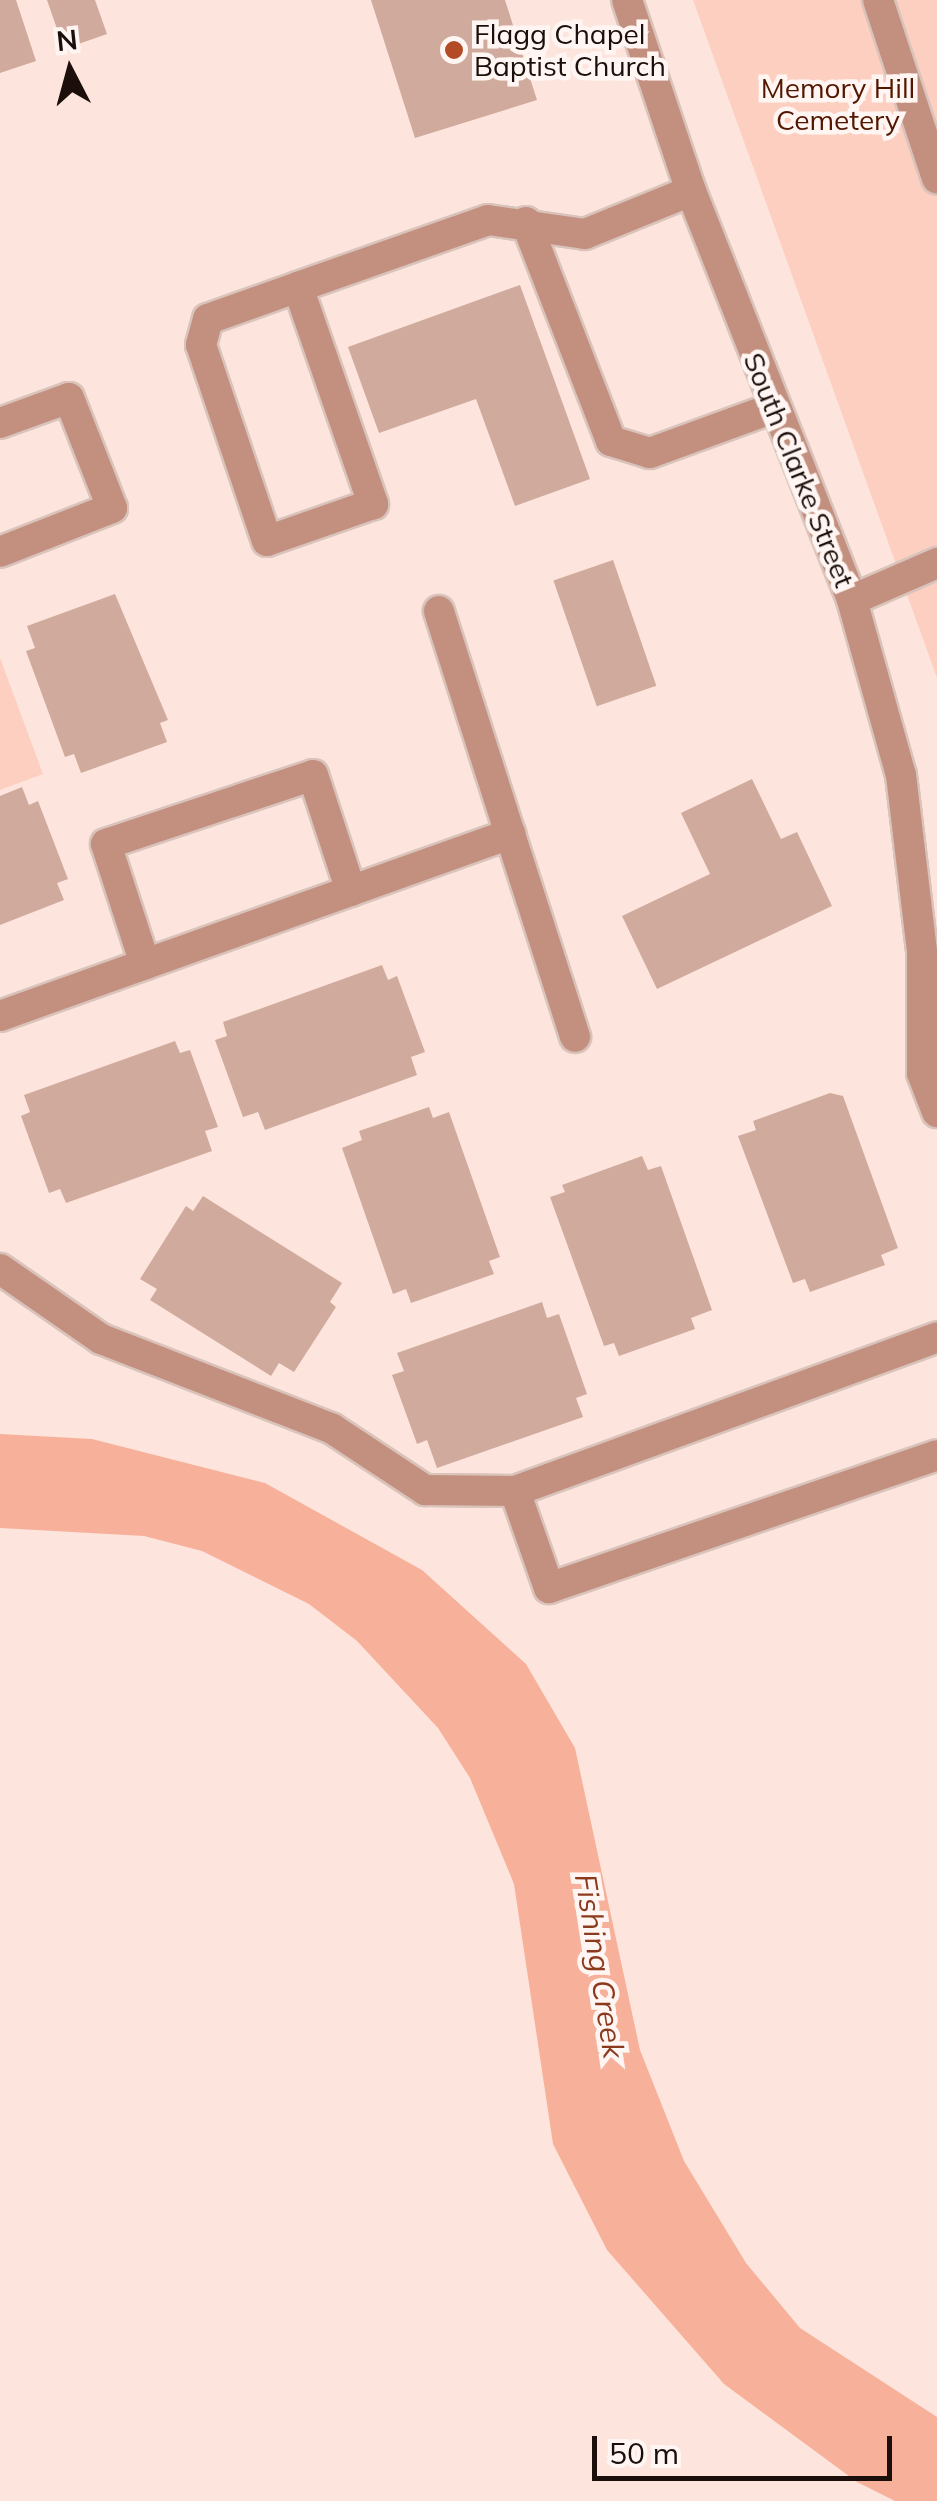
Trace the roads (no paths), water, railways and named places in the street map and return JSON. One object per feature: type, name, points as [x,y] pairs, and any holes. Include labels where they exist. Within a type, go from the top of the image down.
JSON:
[{"type":"street","name":"South Clarke Street","points":[[627,0],[691,191],[773,408],[852,600],[901,775],[930,950],[922,1073],[937,1112]]},
{"type":"street","points":[[878,0],[937,178]]},
{"type":"street","points":[[298,287],[372,504],[267,541],[201,345],[208,320],[298,287],[488,220],[526,222],[585,234],[691,191]]},
{"type":"street","points":[[526,222],[611,441],[650,453],[773,408]]},
{"type":"street","points":[[0,423],[70,398],[112,508],[0,552]]},
{"type":"street","points":[[852,600],[937,563]]},
{"type":"street","points":[[440,611],[575,1037]]},
{"type":"street","points":[[145,964],[106,844],[313,775],[351,891]]},
{"type":"street","points":[[0,1016],[510,834]]},
{"type":"street","points":[[0,1268],[101,1339],[331,1428],[424,1490],[515,1490],[937,1337]]},
{"type":"street","points":[[515,1490],[549,1588],[937,1455]]},
{"type":"water","name":"Fishing Creek","points":[[0,1434],[92,1439],[265,1483],[422,1570],[526,1664],[575,1748],[640,2050],[684,2161],[746,2263],[800,2328],[937,2417],[937,2501],[895,2501],[857,2482],[724,2384],[607,2250],[553,2144],[514,1884],[470,1778],[438,1728],[357,1641],[309,1604],[202,1551],[144,1536],[0,1528]]},
{"type":"place","name":"Flagg Chapel Baptist Church","points":[[454,50]]},
{"type":"park label","name":"Memory Hill Cemetery","points":[[838,104]]}]
